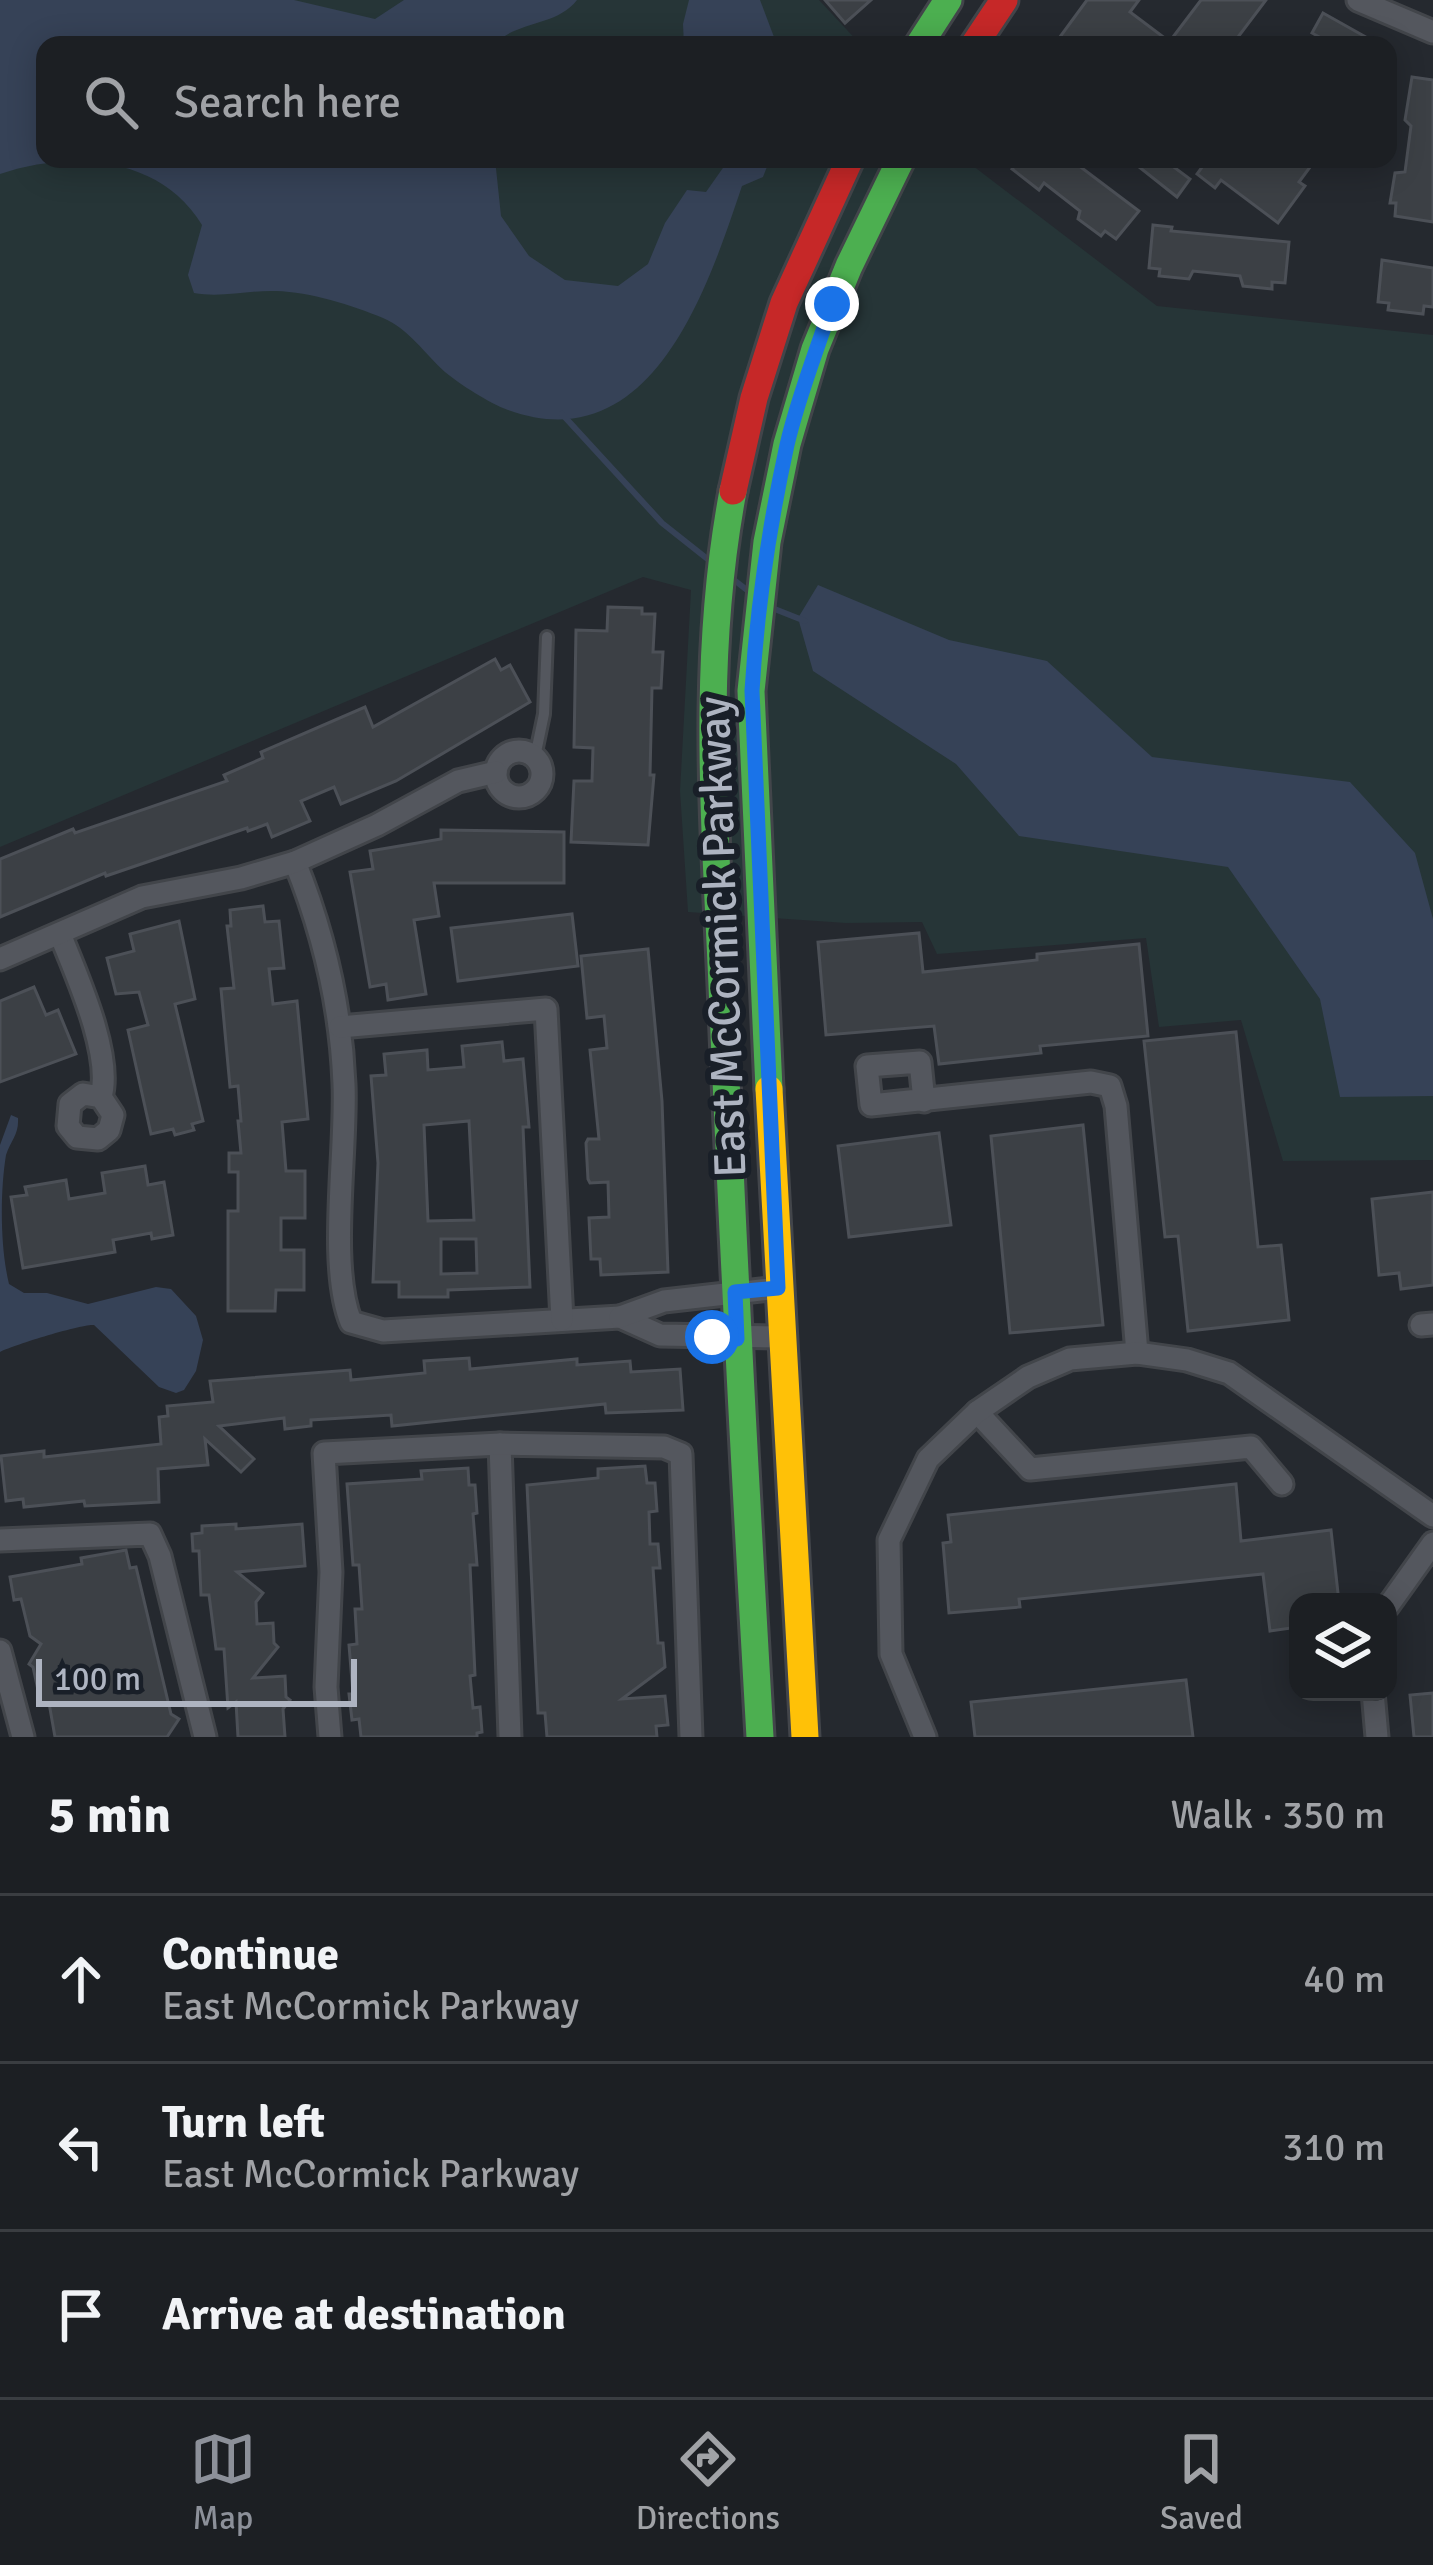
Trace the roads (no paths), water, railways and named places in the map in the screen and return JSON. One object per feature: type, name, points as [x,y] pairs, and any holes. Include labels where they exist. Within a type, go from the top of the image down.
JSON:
[{"type":"main road","points":[[925,36],[948,0]]},
{"type":"main road","points":[[980,36],[1004,0]]},
{"type":"main road","name":"East McCormick Parkway","points":[[760,1737],[737,1339],[710,693],[713,605],[725,515],[785,302],[846,168]]},
{"type":"main road","name":"East McCormick Parkway","points":[[805,1737],[778,1288],[752,691],[757,606],[788,440],[832,304],[897,168]]},
{"type":"street","points":[[1358,0],[1433,32]]},
{"type":"street","points":[[512,751],[535,757],[542,779],[527,796],[506,794],[496,772],[500,760],[512,751]]},
{"type":"street","points":[[0,959],[142,897],[242,878],[295,862],[458,781],[496,772]]},
{"type":"street","points":[[295,862],[320,932],[340,1027],[345,1144],[340,1280],[351,1322],[383,1331],[620,1317],[664,1301],[778,1288]]},
{"type":"street","points":[[60,934],[84,995],[104,1071],[101,1097]]},
{"type":"street","points":[[340,1027],[547,1009],[562,1320]]},
{"type":"street","points":[[924,1101],[1091,1082],[1110,1087],[1116,1106],[1137,1353]]},
{"type":"street","points":[[620,1317],[660,1335],[782,1337]]},
{"type":"street","points":[[925,1737],[891,1654],[889,1540],[928,1459],[976,1412],[1028,1377],[1070,1359],[1137,1353],[1187,1360],[1228,1373],[1433,1516]]},
{"type":"street","points":[[976,1412],[1030,1468],[1251,1448],[1282,1484]]},
{"type":"street","points":[[500,1444],[511,1737]]},
{"type":"street","points":[[330,1737],[326,1688],[331,1572],[324,1454],[500,1444],[664,1447],[681,1454],[691,1737]]},
{"type":"street","points":[[0,1540],[150,1534],[162,1561],[205,1737]]},
{"type":"street","points":[[1397,1593],[1433,1543]]},
{"type":"street","points":[[0,1652],[23,1737]]},
{"type":"street","points":[[1373,1701],[1378,1737]]},
{"type":"lane","points":[[535,757],[544,714],[548,637]]},
{"type":"water","points":[[0,0],[294,0],[375,19],[404,0],[577,0],[558,15],[505,36],[36,36],[36,165],[0,174]]},
{"type":"water","points":[[689,0],[760,0],[774,36],[684,36]]},
{"type":"water","points":[[124,168],[496,168],[501,216],[529,256],[565,280],[618,286],[648,264],[665,223],[687,190],[706,192],[723,168],[766,168],[763,177],[742,186],[711,271],[666,355],[636,389],[601,411],[558,419],[508,410],[484,398],[445,372],[401,329],[371,313],[289,292],[194,293],[188,275],[202,225],[184,202],[139,172]]},
{"type":"water","points":[[818,585],[949,640],[1047,661],[1152,757],[1350,782],[1415,853],[1433,919],[1433,1096],[1340,1097],[1320,999],[1228,867],[1019,836],[956,764],[813,671],[798,618]]},
{"type":"water","points":[[11,1115],[18,1118],[18,1124],[6,1155],[2,1202],[9,1284],[24,1293],[47,1293],[88,1304],[156,1287],[171,1289],[196,1316],[203,1340],[196,1371],[184,1390],[176,1393],[159,1387],[94,1325],[0,1352],[0,1145]]},
{"type":"waterway","points":[[562,414],[662,523],[710,561]]},
{"type":"waterway","points":[[729,576],[752,594]]},
{"type":"waterway","points":[[767,606],[805,621]]}]
